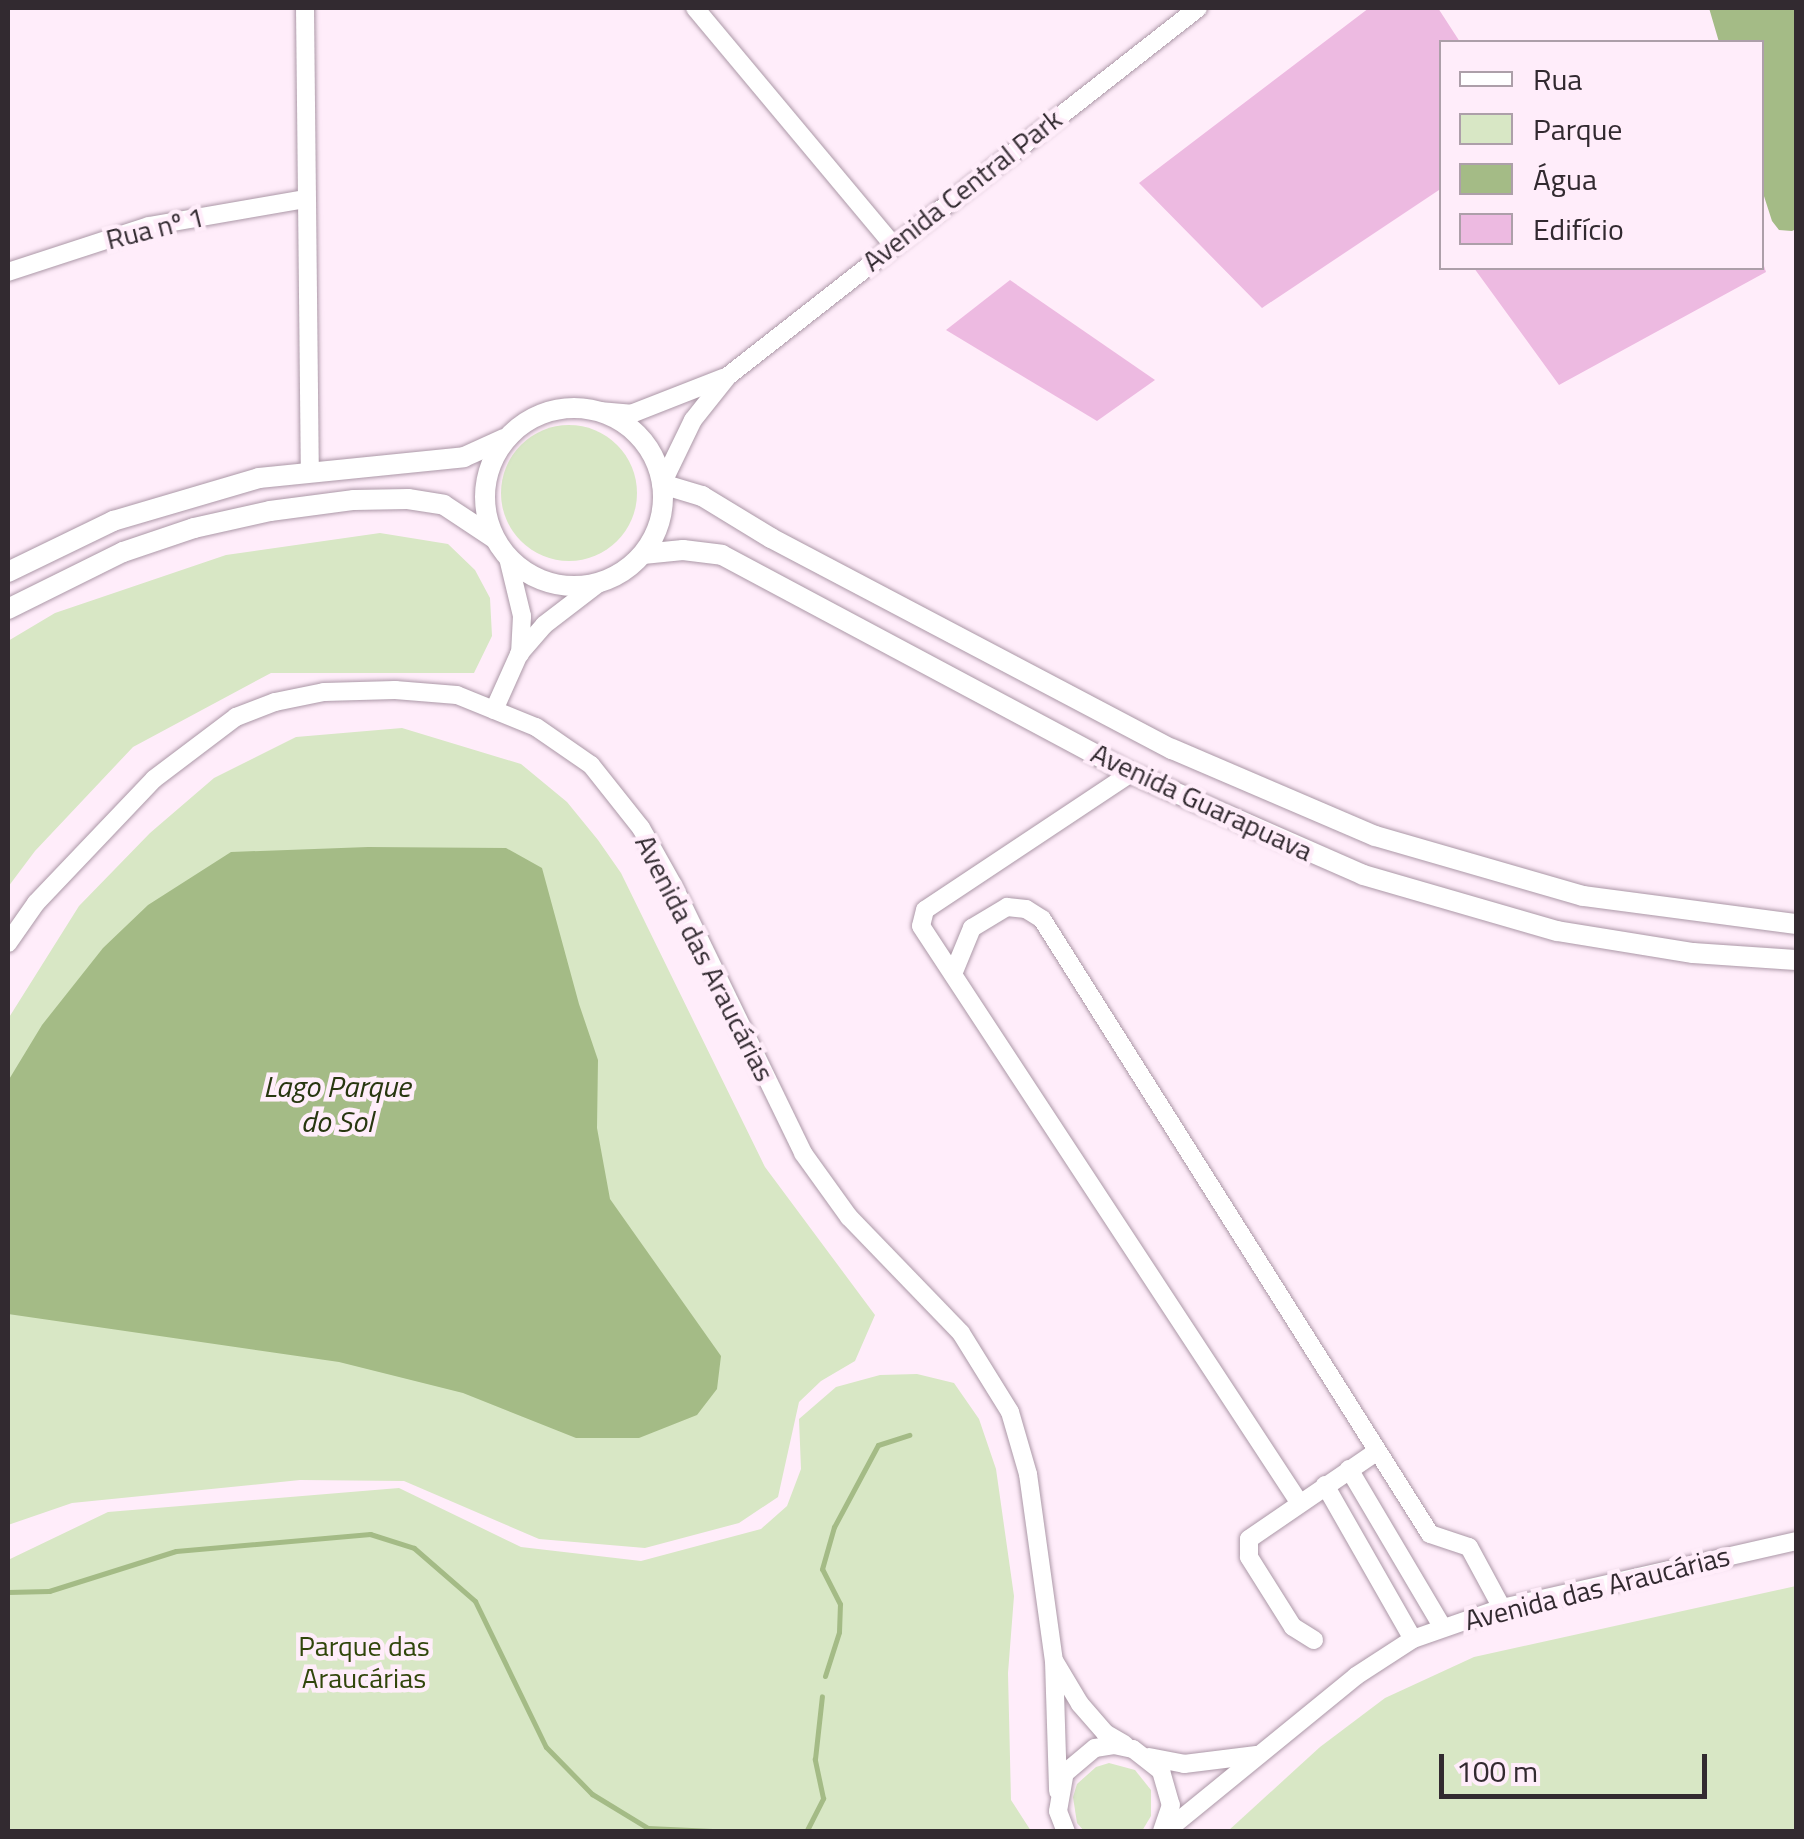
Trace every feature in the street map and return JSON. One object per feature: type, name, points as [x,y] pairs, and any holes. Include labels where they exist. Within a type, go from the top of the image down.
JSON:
[{"type":"street","points":[[305,8],[310,470]]},
{"type":"street","points":[[695,8],[892,244]]},
{"type":"street","name":"Avenida Central Park","points":[[728,376],[1198,8]]},
{"type":"street","name":"Rua nº 1","points":[[8,272],[149,226],[306,199]]},
{"type":"street","points":[[600,582],[550,583],[528,574],[508,558],[494,538],[486,513],[485,486],[492,460],[506,438],[525,421],[548,411],[631,414],[728,376]]},
{"type":"street","points":[[662,484],[692,420],[728,376]]},
{"type":"street","points":[[494,710],[520,654],[544,625],[600,582],[623,571],[642,554],[656,533],[662,484],[655,460],[641,438],[622,422],[599,411]]},
{"type":"street","points":[[8,572],[113,521],[259,478],[464,457],[506,438]]},
{"type":"street","name":"Avenida Guarapuava","points":[[662,484],[702,496],[771,538],[1172,749],[1375,836],[1584,896],[1796,924]]},
{"type":"street","points":[[8,609],[123,552],[194,528],[270,511],[354,500],[408,499],[444,505],[494,538]]},
{"type":"street","name":"Avenida Guarapuava","points":[[642,554],[683,550],[722,555],[1131,773],[1363,876],[1576,934],[1693,953],[1796,960]]},
{"type":"street","points":[[508,558],[522,616],[520,654]]},
{"type":"street","name":"Avenida das Araucárias","points":[[8,943],[36,902],[154,778],[236,717],[324,692],[395,690],[457,695],[536,727],[591,765],[641,828],[673,885],[802,1153],[849,1218],[960,1332],[988,1371],[1010,1412],[1028,1474],[1054,1662],[1058,1810],[1066,1832]]},
{"type":"street","points":[[1131,773],[925,910],[922,926],[1299,1502]]},
{"type":"street","points":[[953,974],[972,928],[1007,907],[1026,908],[1042,918],[1430,1534],[1469,1547],[1502,1608]]},
{"type":"street","points":[[1314,1640],[1294,1627],[1246,1548],[1254,1531],[1376,1452]]},
{"type":"street","points":[[1349,1469],[1442,1626]]},
{"type":"street","points":[[1325,1485],[1413,1639]]},
{"type":"street","name":"Avenida das Araucárias","points":[[1164,1832],[1356,1676],[1413,1639],[1502,1608],[1796,1541]]},
{"type":"street","points":[[1385,1586],[1409,1570]]},
{"type":"street","name":"Avenida das Araucárias","points":[[1054,1662],[1080,1704],[1105,1733],[1141,1753],[1169,1787],[1164,1832]]},
{"type":"street","points":[[1058,1791],[1078,1758],[1095,1748],[1141,1753],[1184,1764],[1257,1754]]},
{"type":"green space","points":[[569,425],[595,431],[617,445],[631,467],[637,493],[631,519],[617,541],[595,555],[569,561],[543,555],[521,541],[507,519],[501,493],[507,467],[521,445],[543,431]]},
{"type":"green space","points":[[380,533],[448,544],[475,570],[490,598],[492,636],[474,673],[271,673],[133,747],[35,851],[8,887],[8,641],[55,613],[226,555]]},
{"type":"green space","points":[[402,728],[521,764],[567,802],[598,840],[621,873],[765,1167],[875,1315],[855,1361],[821,1381],[799,1402],[778,1497],[739,1523],[645,1548],[539,1539],[404,1481],[300,1480],[72,1503],[8,1525],[8,1019],[79,906],[150,833],[214,778],[296,737]]},
{"type":"green space","name":"Parque das Araucárias","points":[[917,1374],[954,1383],[979,1419],[996,1469],[1014,1596],[1008,1673],[1011,1800],[1031,1831],[8,1831],[8,1560],[108,1512],[399,1488],[521,1547],[641,1561],[761,1529],[787,1506],[801,1469],[799,1419],[836,1387],[880,1375]]},
{"type":"green space","points":[[1796,1586],[1796,1831],[1228,1831],[1320,1747],[1385,1698],[1474,1657]]},
{"type":"green space","points":[[1109,1763],[1135,1770],[1151,1790],[1151,1816],[1142,1831],[1084,1831],[1077,1823],[1073,1797],[1077,1784],[1096,1767]]},
{"type":"water","points":[[1709,8],[1796,8],[1796,229],[1792,231],[1779,230],[1764,196],[1764,40],[1718,40]]},
{"type":"water","name":"Lago Parque do Sol","points":[[368,847],[506,848],[542,868],[598,1060],[597,1128],[610,1199],[721,1356],[717,1389],[697,1415],[639,1438],[576,1438],[463,1393],[339,1362],[8,1314],[8,1081],[42,1025],[103,948],[148,905],[231,852]]},
{"type":"building","points":[[1369,8],[1438,8],[1459,40],[1439,40],[1439,190],[1262,308],[1139,183]]},
{"type":"building","points":[[1764,266],[1766,272],[1559,385],[1475,270],[1764,270]]},
{"type":"building","points":[[1010,280],[1155,380],[1097,421],[946,330]]},
{"type":"waterway","points":[[825,1676],[839,1632],[840,1604],[822,1569],[834,1527],[878,1445],[909,1435]]},
{"type":"waterway","points":[[8,1592],[49,1591],[176,1551],[370,1534],[414,1548],[475,1601],[546,1747],[592,1794],[648,1828],[734,1832]]},
{"type":"waterway","points":[[806,1832],[823,1798],[815,1759],[822,1696]]}]
